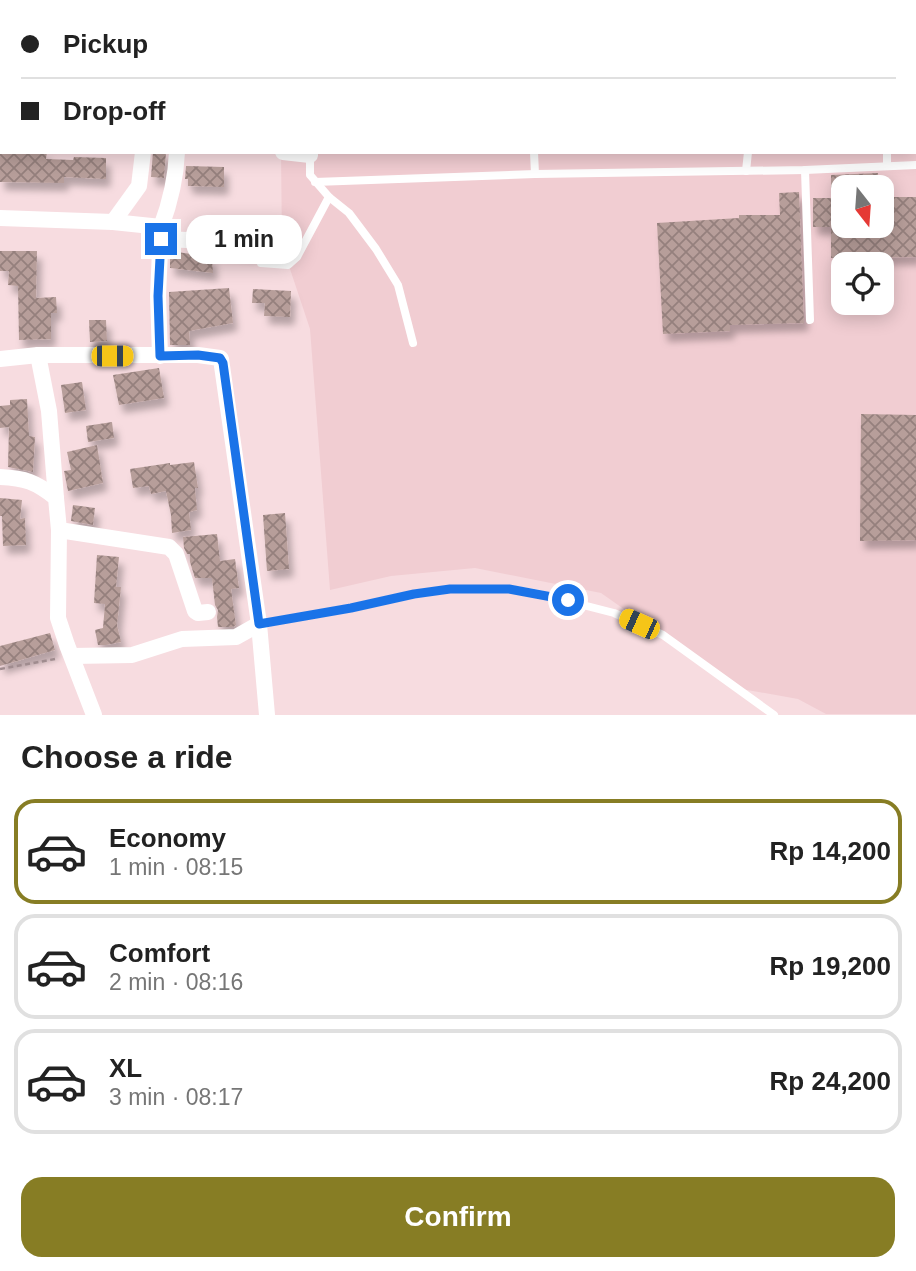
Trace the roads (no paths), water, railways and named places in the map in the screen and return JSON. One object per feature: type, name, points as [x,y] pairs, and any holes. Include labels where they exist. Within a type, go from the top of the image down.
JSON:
[{"type":"street","points":[[113,222],[139,186],[143,154]]},
{"type":"street","points":[[160,356],[158,296],[161,233],[177,154]]},
{"type":"street","points":[[0,218],[113,222],[214,241]]},
{"type":"street","points":[[38,355],[49,411],[59,530],[58,618],[94,715]]},
{"type":"street","points":[[0,359],[38,355],[198,355],[220,358],[223,363],[259,624],[267,715]]},
{"type":"street","points":[[0,477],[17,478],[41,486],[56,498]]},
{"type":"street","points":[[59,530],[169,547],[176,554],[195,611],[208,612]]},
{"type":"street","points":[[72,656],[132,655],[182,639],[236,637],[259,624]]},
{"type":"lane","points":[[310,154],[310,175],[314,182],[349,214],[376,248],[398,285],[413,343]]},
{"type":"lane","points":[[534,154],[534,174]]},
{"type":"lane","points":[[746,171],[748,154]]},
{"type":"lane","points":[[887,154],[887,166]]},
{"type":"lane","points":[[314,182],[916,165]]},
{"type":"lane","points":[[805,170],[810,320]]},
{"type":"lane","points":[[261,262],[288,265],[297,257],[329,197]]},
{"type":"lane","points":[[259,624],[450,589],[509,589],[540,594],[614,613],[663,635],[775,715]]}]
